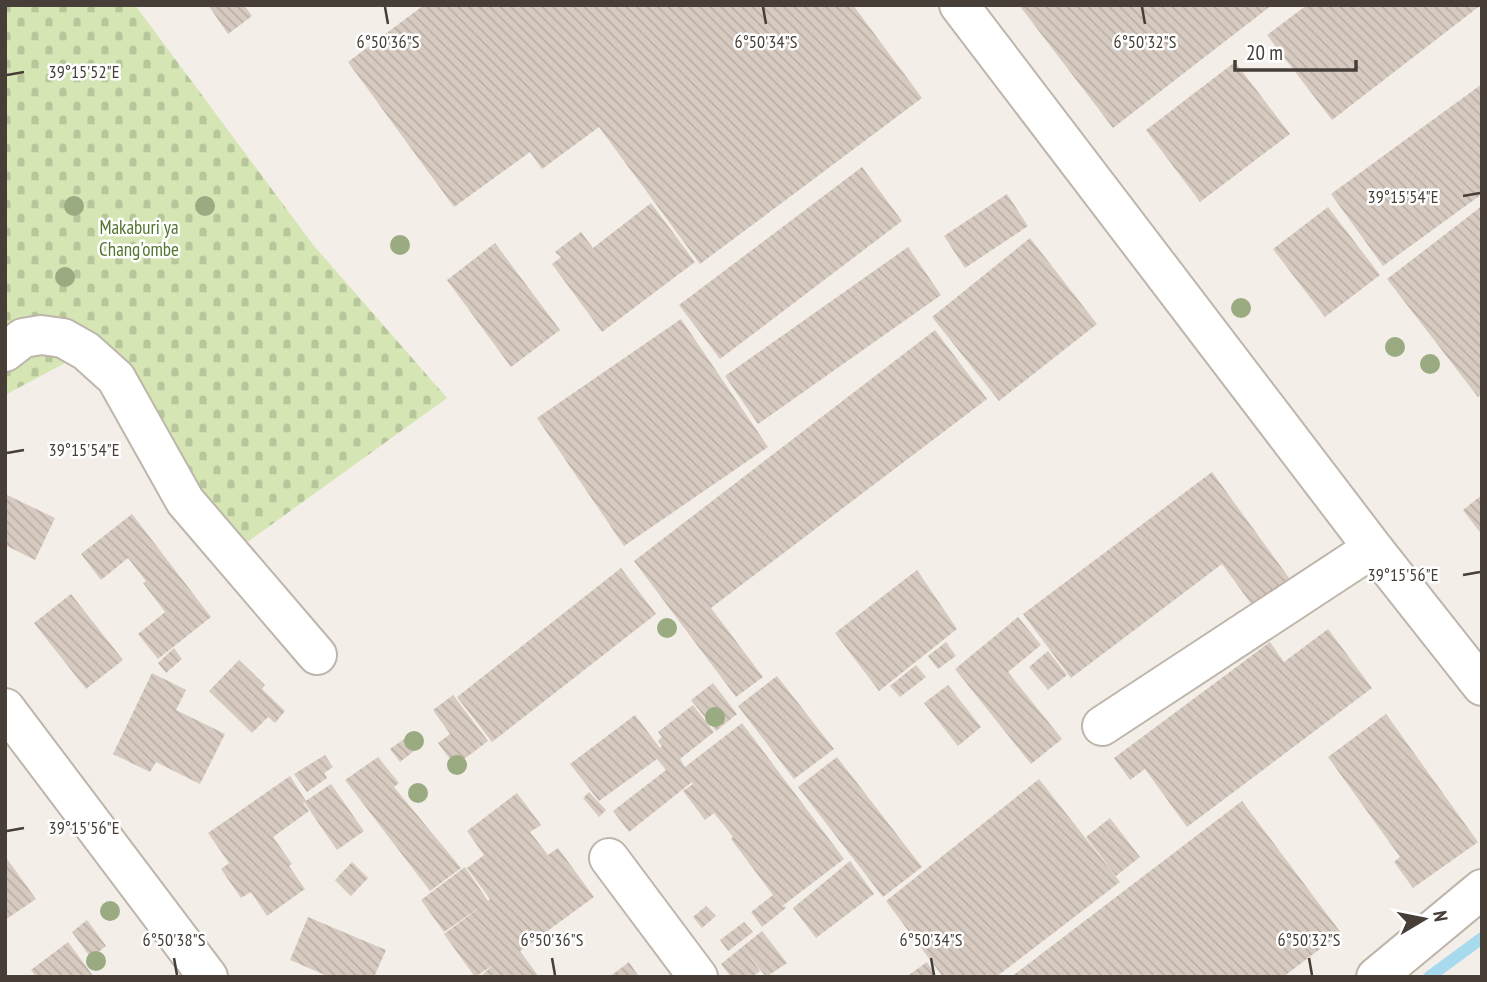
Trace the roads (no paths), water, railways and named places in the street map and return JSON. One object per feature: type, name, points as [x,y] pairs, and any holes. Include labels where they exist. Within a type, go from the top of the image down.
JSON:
[{"type":"street","points":[[959,5],[1373,548],[1482,686]]},
{"type":"street","points":[[5,352],[23,338],[41,335],[62,338],[86,351],[117,378],[185,501],[317,655]]},
{"type":"street","points":[[1102,726],[1373,548]]},
{"type":"street","points":[[5,708],[208,977]]},
{"type":"street","points":[[609,858],[698,977]]},
{"type":"street","points":[[1376,977],[1482,889]]},
{"type":"waterway","points":[[1429,977],[1482,938]]},
{"type":"park label","name":"Makaburi ya Chang'ombe","points":[[139,238]]}]
